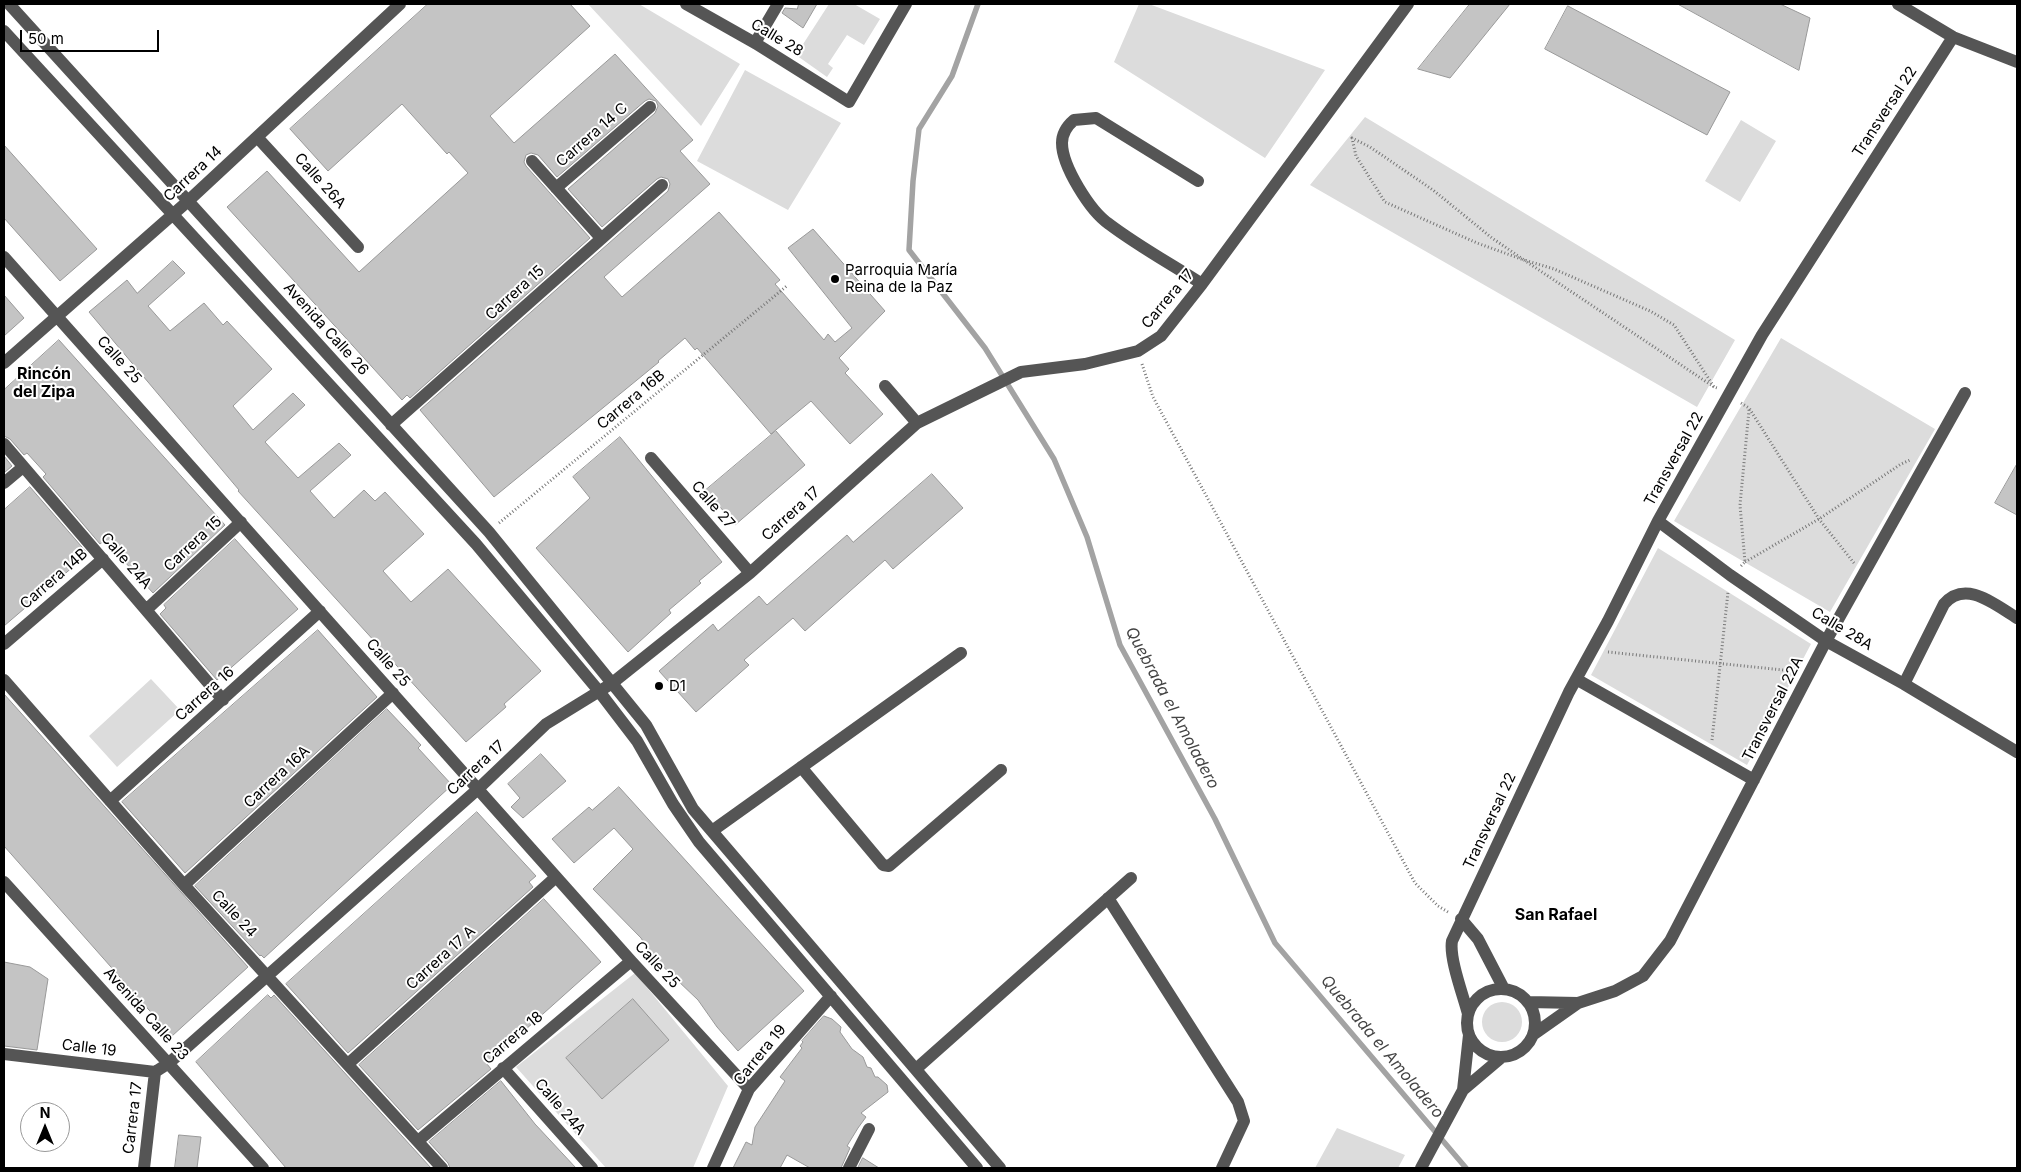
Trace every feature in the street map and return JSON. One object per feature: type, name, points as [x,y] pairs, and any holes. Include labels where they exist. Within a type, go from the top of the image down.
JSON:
[{"type":"street","name":"Avenida Calle 26","points":[[9,4],[489,532],[646,725],[693,810],[1000,1168]]},
{"type":"street","name":"Carrera 14","points":[[4,363],[173,215],[400,4]]},
{"type":"street","name":"Calle 28","points":[[686,4],[754,43],[849,102],[906,4]]},
{"type":"street","points":[[754,43],[778,4]]},
{"type":"street","name":"Carrera 17","points":[[169,1063],[478,789],[546,724],[598,690],[611,684],[750,573],[918,423],[1021,372],[1085,364],[1138,352],[1161,336],[1202,284],[1408,4]]},
{"type":"street","points":[[1898,4],[1953,37],[2017,62]]},
{"type":"street","points":[[4,31],[476,544],[598,690],[637,741],[673,804],[699,842],[977,1168]]},
{"type":"street","name":"Transversal 22","points":[[1468,1014],[1451,947],[1461,919],[1576,679],[1658,521],[1762,335],[1953,37]]},
{"type":"street","name":"Carrera 14 C","points":[[556,188],[650,107]]},
{"type":"street","points":[[1198,181],[1096,118],[1085,117],[1074,120],[1065,128],[1062,143],[1065,158],[1074,178],[1092,206],[1107,224],[1202,284]]},
{"type":"street","name":"Calle 26A","points":[[257,137],[358,247]]},
{"type":"street","points":[[532,161],[601,238]]},
{"type":"street","name":"Carrera 15","points":[[391,425],[662,185]]},
{"type":"street","name":"Calle 25","points":[[4,256],[631,961],[749,1089]]},
{"type":"street","points":[[885,386],[918,423]]},
{"type":"street","name":"Transversal 22A","points":[[1578,1003],[1615,991],[1643,976],[1670,941],[1826,641],[1965,393]]},
{"type":"street","name":"Calle 24A","points":[[4,444],[224,700]]},
{"type":"street","name":"Calle 27","points":[[651,458],[750,573]]},
{"type":"street","points":[[4,483],[23,467]]},
{"type":"street","name":"Calle 28A","points":[[1658,521],[1730,575],[1826,641],[1904,684],[2017,752]]},
{"type":"street","name":"Carrera 15","points":[[146,610],[241,522]]},
{"type":"street","name":"Carrera 14B","points":[[4,644],[103,559]]},
{"type":"street","points":[[1904,684],[1944,604],[1950,597],[1960,593],[1974,593],[2017,618]]},
{"type":"street","name":"Carrera 16","points":[[110,801],[224,700],[320,611]]},
{"type":"street","points":[[712,831],[961,653]]},
{"type":"street","points":[[1576,679],[1754,780]]},
{"type":"street","name":"Calle 24","points":[[4,680],[184,885],[268,974],[442,1168]]},
{"type":"street","name":"Carrera 16A","points":[[184,885],[392,693]]},
{"type":"street","points":[[801,767],[883,864],[889,866],[1001,770]]},
{"type":"street","name":"Carrera 17 A","points":[[348,1064],[556,877]]},
{"type":"street","points":[[916,1070],[1131,878]]},
{"type":"street","name":"Avenida Calle 23","points":[[4,882],[263,1168]]},
{"type":"street","points":[[1108,898],[1238,1102],[1244,1121],[1222,1168]]},
{"type":"street","points":[[1461,919],[1478,939],[1504,989]]},
{"type":"street","name":"Carrera 18","points":[[418,1141],[631,961]]},
{"type":"street","points":[[1463,1090],[1469,1035],[1468,1014],[1473,1003],[1481,995],[1492,990],[1504,989],[1513,991],[1528,1002],[1535,1018],[1534,1034],[1529,1043],[1522,1050],[1512,1055],[1492,1056],[1482,1051],[1469,1035]]},
{"type":"street","name":"Carrera 19","points":[[713,1168],[749,1089],[831,996]]},
{"type":"street","points":[[1528,1002],[1578,1003]]},
{"type":"street","points":[[1534,1034],[1578,1003]]},
{"type":"street","name":"Calle 19","points":[[4,1054],[155,1072]]},
{"type":"street","points":[[1421,1168],[1463,1090],[1502,1057]]},
{"type":"street","points":[[155,1072],[169,1063]]},
{"type":"street","name":"Calle 24A","points":[[503,1068],[592,1168]]},
{"type":"street","name":"Carrera 17","points":[[144,1168],[155,1072]]},
{"type":"street","points":[[849,1168],[869,1129]]},
{"type":"path","points":[[1714,387],[1674,325],[1641,307],[1554,269],[1524,260],[1477,244],[1385,202],[1356,156],[1352,138],[1370,146],[1433,190],[1492,238],[1524,260],[1714,387],[1729,394],[1749,408],[1819,518],[1863,575]]},
{"type":"path","name":"Carrera 16B","points":[[489,532],[788,285]]},
{"type":"path","points":[[1138,352],[1153,397],[1415,883],[1438,906],[1461,919]]},
{"type":"path","points":[[1745,562],[1740,505],[1749,408]]},
{"type":"path","points":[[1710,756],[1730,575],[1745,562],[1819,518],[1901,464],[1933,451]]},
{"type":"path","points":[[1592,650],[1810,673]]},
{"type":"shaded area","points":[[588,4],[639,4],[740,64],[701,126]]},
{"type":"shaded area","points":[[829,4],[854,4],[880,19],[864,45],[847,35],[828,64],[833,68],[827,77],[796,55]]},
{"type":"shaded area","points":[[1139,4],[1149,4],[1325,70],[1265,158],[1114,62]]},
{"type":"shaded area","points":[[745,70],[841,123],[788,210],[697,161]]},
{"type":"shaded area","points":[[1365,117],[1735,340],[1697,407],[1310,185]]},
{"type":"shaded area","points":[[1741,120],[1776,141],[1740,202],[1705,181]]},
{"type":"shaded area","points":[[1781,338],[1935,429],[1830,612],[1674,521]]},
{"type":"shaded area","points":[[1658,548],[1811,644],[1747,765],[1591,675]]},
{"type":"shaded area","points":[[151,679],[180,710],[117,767],[89,736]]},
{"type":"shaded area","points":[[635,973],[728,1086],[693,1168],[606,1168],[516,1067]]},
{"type":"shaded area","points":[[1506,1002],[1513,1005],[1519,1011],[1522,1022],[1521,1030],[1513,1039],[1506,1042],[1498,1042],[1491,1039],[1483,1030],[1482,1018],[1485,1011],[1494,1003]]},
{"type":"shaded area","points":[[1337,1128],[1405,1155],[1398,1168],[1315,1168]]},
{"type":"building","points":[[428,4],[570,4],[590,26],[490,116],[514,143],[615,54],[693,140],[680,151],[710,184],[604,277],[622,297],[719,212],[780,280],[775,284],[824,340],[828,334],[835,342],[852,328],[788,248],[813,229],[885,311],[839,358],[849,369],[845,373],[883,414],[850,444],[811,401],[771,434],[697,348],[695,350],[685,338],[659,362],[494,497],[420,410],[668,191],[670,184],[668,179],[661,177],[657,179],[602,227],[568,189],[655,113],[658,106],[656,101],[649,99],[645,101],[557,177],[538,155],[531,153],[526,155],[524,162],[526,166],[590,238],[410,398],[407,395],[402,400],[227,207],[267,171],[359,272],[468,173],[449,152],[447,154],[402,104],[328,171],[290,129]]},
{"type":"building","points":[[799,4],[817,4],[803,28],[782,13],[785,8],[797,9]]},
{"type":"building","points":[[1470,4],[1510,4],[1450,78],[1418,69]]},
{"type":"building","points":[[1678,4],[1780,4],[1810,18],[1799,70]]},
{"type":"building","points":[[1568,6],[1730,92],[1707,135],[1545,49]]},
{"type":"building","points":[[4,145],[97,249],[60,281],[4,218]]},
{"type":"building","points":[[173,261],[185,273],[148,306],[170,331],[204,303],[223,325],[227,321],[272,369],[233,406],[253,430],[293,393],[305,405],[265,442],[298,478],[339,443],[351,455],[310,491],[334,518],[364,490],[375,501],[385,492],[424,534],[383,571],[411,602],[448,569],[541,671],[504,704],[506,707],[466,742],[238,491],[89,312],[127,280],[137,293]]},
{"type":"building","points":[[4,295],[24,318],[4,336]]},
{"type":"building","points":[[59,340],[225,525],[153,593],[105,540],[100,544],[43,477],[46,474],[27,453],[24,455],[10,439],[4,436],[4,390]]},
{"type":"building","points":[[776,431],[805,465],[735,525],[706,490]]},
{"type":"building","points":[[620,437],[722,562],[699,581],[701,583],[669,610],[671,613],[628,652],[536,548],[590,498],[573,477]]},
{"type":"building","points":[[4,456],[12,466],[4,473]]},
{"type":"building","points":[[2017,464],[2017,515],[1995,503]]},
{"type":"building","points":[[932,474],[963,508],[893,569],[885,560],[805,631],[793,618],[744,660],[749,665],[696,712],[659,671],[713,624],[718,631],[759,596],[767,605],[847,535],[853,542]]},
{"type":"building","points":[[30,487],[88,554],[4,626],[4,510]]},
{"type":"building","points":[[235,539],[298,609],[217,680],[160,614],[166,608],[164,605]]},
{"type":"building","points":[[318,630],[377,697],[185,873],[122,802]]},
{"type":"building","points":[[4,694],[248,967],[172,1036],[4,846]]},
{"type":"building","points":[[387,709],[421,745],[418,748],[452,785],[264,958],[260,956],[195,886]]},
{"type":"building","points":[[541,754],[566,781],[523,818],[511,807],[520,798],[508,784]]},
{"type":"building","points":[[619,787],[804,991],[738,1051],[717,1027],[698,1000],[653,957],[641,938],[593,889],[633,849],[614,828],[574,863],[552,839],[589,807],[592,810]]},
{"type":"building","points":[[477,812],[536,876],[529,882],[533,887],[348,1053],[286,984]]},
{"type":"building","points":[[544,899],[601,962],[487,1064],[491,1069],[418,1130],[359,1065]]},
{"type":"building","points":[[4,962],[30,967],[48,979],[37,1050],[4,1046]]},
{"type":"building","points":[[268,995],[271,998],[274,995],[431,1168],[286,1168],[196,1062]]},
{"type":"building","points":[[633,999],[669,1040],[602,1099],[566,1058]]},
{"type":"building","points":[[824,1016],[832,1019],[841,1027],[840,1032],[852,1049],[863,1057],[867,1067],[871,1068],[875,1077],[878,1077],[887,1085],[888,1092],[861,1113],[866,1117],[847,1146],[850,1148],[841,1168],[810,1168],[787,1155],[780,1168],[733,1168],[746,1142],[752,1145],[755,1127],[785,1081],[780,1077],[802,1048],[800,1046],[802,1041]]},
{"type":"building","points":[[501,1081],[535,1124],[576,1168],[450,1168],[448,1163],[429,1142]]},
{"type":"building","points":[[179,1135],[201,1137],[197,1168],[175,1168]]},
{"type":"building","points":[[863,1158],[879,1168],[858,1168]]},
{"type":"waterway","name":"Quebrada el Amoladero","points":[[978,4],[952,76],[919,129],[913,181],[909,250],[985,348],[1054,459],[1087,537],[1120,645],[1215,819],[1275,943],[1466,1168]]},
{"type":"place","name":"Parroquia María Reina de la Paz","points":[[835,279]]},
{"type":"place","name":"D1","points":[[659,686]]},
{"type":"district","name":"Rincón del Zipa","points":[[44,383]]},
{"type":"district","name":"San Rafael","points":[[1556,915]]}]
